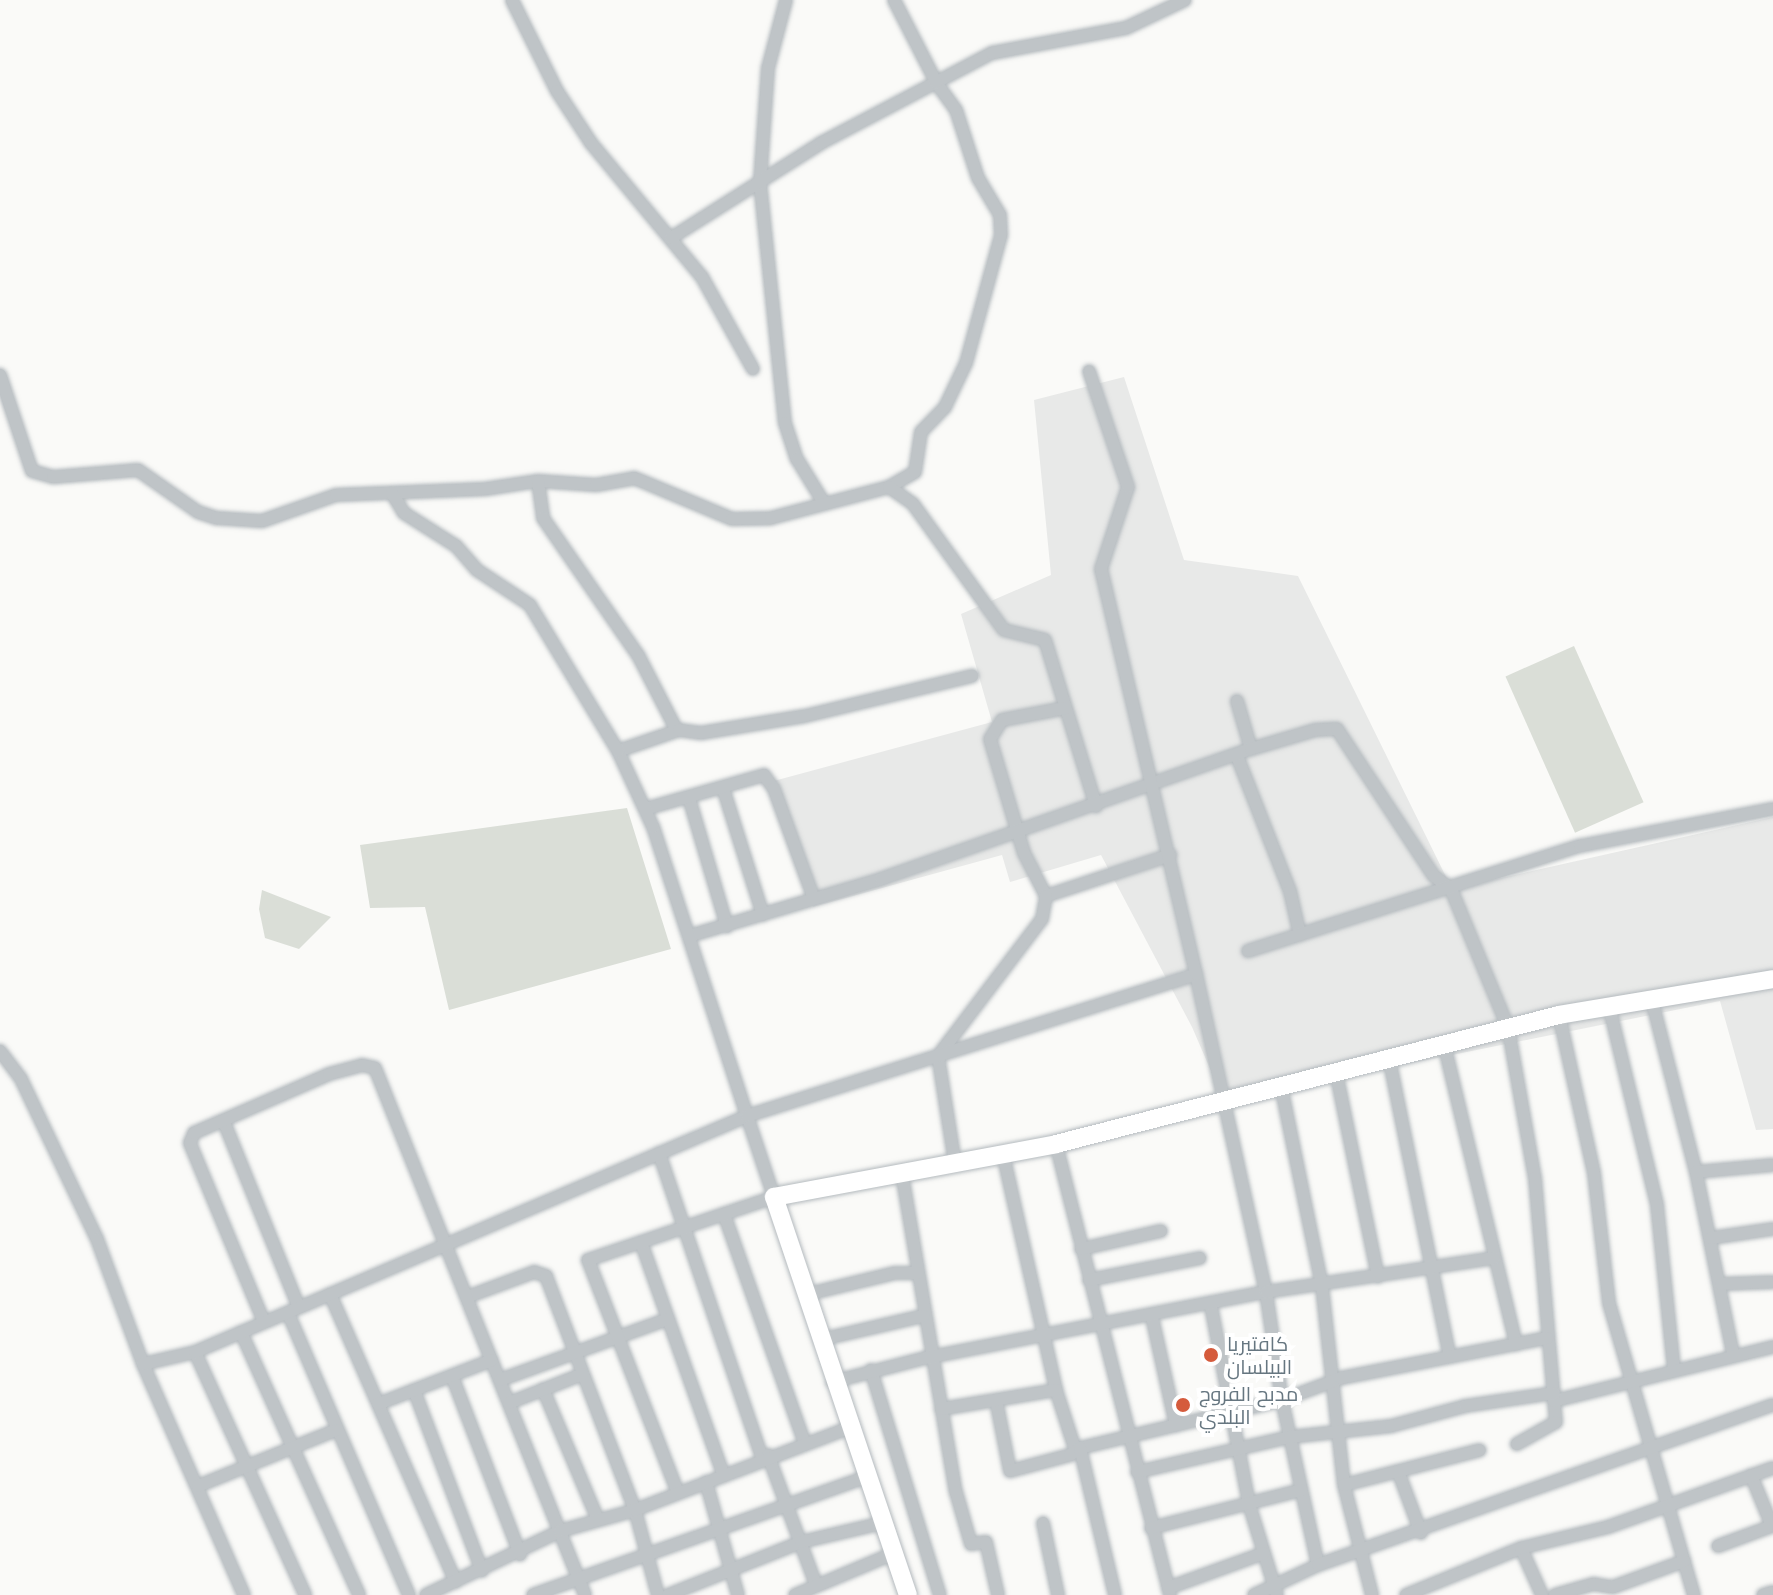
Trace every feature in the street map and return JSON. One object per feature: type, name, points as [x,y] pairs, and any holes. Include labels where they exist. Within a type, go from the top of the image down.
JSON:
[{"type":"street","points":[[512,0],[557,91],[591,143],[702,277],[753,369]]},
{"type":"street","points":[[786,0],[768,68],[760,182],[785,423],[797,459],[824,503]]},
{"type":"street","points":[[0,375],[27,462],[39,475],[138,470],[198,512],[244,520],[289,514],[336,495],[485,489],[538,481],[596,485],[634,478],[732,519],[771,518],[889,487],[915,472],[921,432],[945,407],[966,363],[1001,235],[1000,215],[978,178],[956,110],[936,82],[894,0]]},
{"type":"street","points":[[671,238],[760,182],[992,53],[1126,28],[1179,1]]},
{"type":"street","points":[[1089,371],[1128,487],[1101,569],[1154,782],[1266,1292],[1282,1400],[1318,1565]]},
{"type":"street","points":[[538,481],[543,518],[638,655],[677,731]]},
{"type":"street","points":[[889,487],[913,504],[1004,630],[1045,640],[1096,806]]},
{"type":"street","points":[[392,493],[404,513],[456,546],[477,570],[530,605],[618,751],[645,809],[689,936],[832,1382],[908,1595]]},
{"type":"street","points":[[618,751],[677,731],[701,733],[805,716],[972,676]]},
{"type":"street","points":[[1237,701],[1251,749]]},
{"type":"street","points":[[955,1163],[938,1056],[1042,919],[1046,896],[1017,828],[992,730],[1002,720],[1065,708]]},
{"type":"street","points":[[689,936],[814,899],[1017,828],[1096,806],[1154,782],[1251,749],[1315,730],[1337,729],[1434,876],[1451,889],[1508,1027],[1535,1178],[1556,1422],[1517,1444]]},
{"type":"street","points":[[1237,756],[1290,891],[1300,935]]},
{"type":"street","points":[[645,809],[764,775],[774,789],[814,899]]},
{"type":"street","points":[[723,788],[763,915]]},
{"type":"street","points":[[689,798],[727,926]]},
{"type":"street","points":[[1248,951],[1580,846],[1773,809]]},
{"type":"street","points":[[1046,896],[1170,855]]},
{"type":"street","points":[[143,1364],[195,1352],[747,1116],[1196,974]]},
{"type":"street","points":[[678,1493],[588,1260],[774,1197],[1056,1144],[1559,1015],[1651,997],[1773,979]]},
{"type":"street","points":[[1651,997],[1696,1172],[1733,1354]]},
{"type":"street","points":[[1609,1006],[1657,1205],[1674,1369]]},
{"type":"street","points":[[1559,1015],[1594,1173],[1609,1303],[1694,1595]]},
{"type":"street","points":[[1444,1044],[1516,1344]]},
{"type":"street","points":[[0,1051],[21,1079],[97,1239],[143,1364],[244,1595]]},
{"type":"street","points":[[1389,1058],[1450,1357]]},
{"type":"street","points":[[264,1322],[190,1143],[194,1133],[329,1074],[362,1065],[375,1068],[449,1245],[585,1595]]},
{"type":"street","points":[[1336,1072],[1378,1277]]},
{"type":"street","points":[[1281,1086],[1322,1286],[1344,1485],[1372,1595]]},
{"type":"street","points":[[224,1122],[336,1430],[409,1595]]},
{"type":"street","points":[[1056,1144],[1100,1328],[1169,1591],[1264,1553]]},
{"type":"street","points":[[659,1153],[682,1228],[765,1456],[816,1585]]},
{"type":"street","points":[[1003,1154],[1056,1390],[1077,1449],[1115,1595]]},
{"type":"street","points":[[1696,1172],[1773,1165]]},
{"type":"street","points":[[902,1174],[923,1316],[971,1544],[986,1542],[998,1595]]},
{"type":"street","points":[[724,1214],[804,1441]]},
{"type":"street","points":[[1711,1238],[1773,1229]]},
{"type":"street","points":[[1081,1249],[1161,1231]]},
{"type":"street","points":[[641,1242],[724,1476]]},
{"type":"street","points":[[1089,1280],[1200,1258]]},
{"type":"street","points":[[832,1382],[932,1357],[1100,1328],[1266,1292],[1494,1258]]},
{"type":"street","points":[[467,1297],[543,1272],[635,1510],[658,1595]]},
{"type":"street","points":[[804,1295],[895,1273],[918,1273]]},
{"type":"street","points":[[1721,1284],[1773,1282]]},
{"type":"street","points":[[330,1294],[456,1582]]},
{"type":"street","points":[[1211,1306],[1249,1504],[1276,1590]]},
{"type":"street","points":[[819,1340],[923,1316]]},
{"type":"street","points":[[1152,1317],[1176,1425]]},
{"type":"street","points":[[500,1380],[668,1319]]},
{"type":"street","points":[[241,1332],[359,1595]]},
{"type":"street","points":[[996,1400],[1010,1471],[1070,1455],[1077,1449],[1282,1400],[1333,1385],[1341,1378],[1547,1338]]},
{"type":"street","points":[[1137,1472],[1290,1437],[1340,1434],[1465,1406],[1554,1397],[1773,1347]]},
{"type":"street","points":[[195,1352],[305,1595]]},
{"type":"street","points":[[378,1404],[492,1360]]},
{"type":"street","points":[[871,1370],[940,1595]]},
{"type":"street","points":[[509,1403],[583,1374]]},
{"type":"street","points":[[452,1376],[520,1554]]},
{"type":"street","points":[[543,1389],[598,1520]]},
{"type":"street","points":[[414,1390],[482,1571]]},
{"type":"street","points":[[941,1409],[1056,1390]]},
{"type":"street","points":[[1254,1595],[1276,1590],[1318,1565],[1421,1533],[1773,1405]]},
{"type":"street","points":[[426,1595],[520,1554],[560,1531],[635,1510],[804,1441],[849,1428]]},
{"type":"street","points":[[198,1486],[336,1430]]},
{"type":"street","points":[[1344,1485],[1480,1450]]},
{"type":"street","points":[[1406,1595],[1521,1548],[1608,1527],[1773,1468]]},
{"type":"street","points":[[1398,1471],[1421,1533]]},
{"type":"street","points":[[1718,1546],[1772,1526],[1751,1475]]},
{"type":"street","points":[[533,1595],[577,1576],[717,1532],[866,1477]]},
{"type":"street","points":[[706,1482],[717,1532],[738,1595]]},
{"type":"street","points":[[1151,1528],[1301,1490]]},
{"type":"street","points":[[668,1595],[732,1574],[801,1542],[882,1523]]},
{"type":"street","points":[[1043,1523],[1058,1595]]},
{"type":"street","points":[[1521,1548],[1542,1595]]},
{"type":"street","points":[[795,1595],[892,1554]]},
{"type":"street","points":[[1555,1595],[1593,1584],[1613,1587],[1684,1561]]},
{"type":"street","points":[[1763,1595],[1773,1592]]},
{"type":"shaded area","points":[[1124,377],[1184,560],[1298,576],[1452,889],[1773,817],[1773,1129],[1756,1130],[1720,1001],[1224,1101],[1192,1027],[1101,855],[1010,882],[1002,855],[813,907],[770,782],[992,722],[961,614],[1051,575],[1034,400]]},
{"type":"shaded area","points":[[1574,646],[1644,802],[1575,833],[1505,677]]},
{"type":"shaded area","points":[[627,808],[671,949],[449,1010],[425,907],[370,908],[360,845]]},
{"type":"shaded area","points":[[262,890],[331,917],[299,949],[265,938],[259,909]]},
{"type":"place","name":"كافتيريا البيلسان","points":[[1211,1355]]},
{"type":"place","name":"مدبح الفروج البلدي","points":[[1183,1405]]}]
